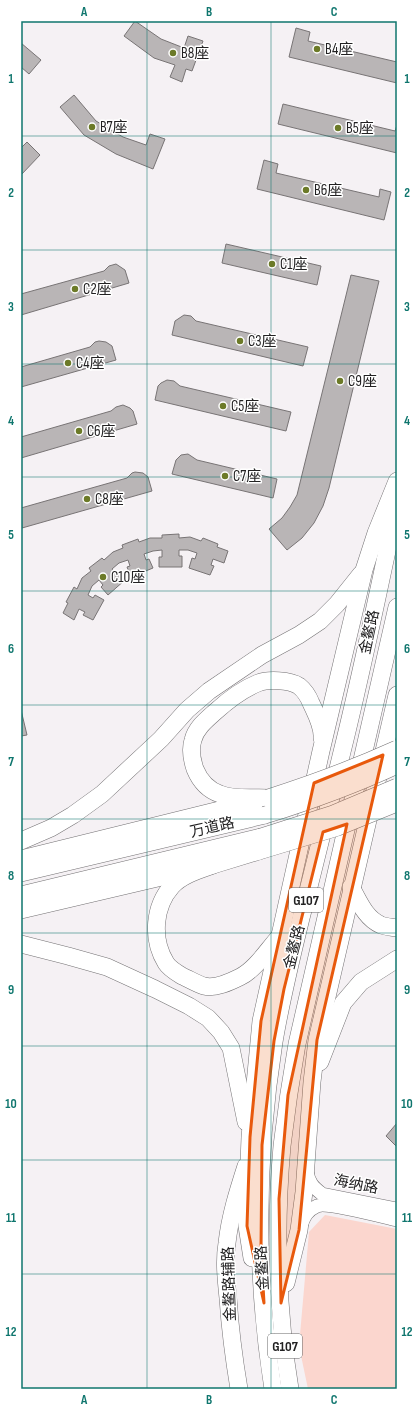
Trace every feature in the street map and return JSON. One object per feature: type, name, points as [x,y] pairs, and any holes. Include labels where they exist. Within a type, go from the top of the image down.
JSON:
[{"type":"main road","points":[[264,1303],[253,1265],[247,1226],[250,1138],[261,1021],[321,751],[364,570],[376,533],[397,481]]},
{"type":"main road","name":"金鳌路","points":[[264,1303],[260,1198],[262,1145],[274,1041],[286,982],[346,736],[397,504]]},
{"type":"main road","points":[[21,841],[51,828],[73,815],[102,794],[161,739],[187,710],[209,691],[262,656],[320,621],[337,604],[364,570]]},
{"type":"main road","name":"金鳌路","points":[[281,1303],[278,1251],[279,1199],[282,1147],[288,1095],[297,1044],[397,607]]},
{"type":"main road","points":[[268,798],[220,795],[208,788],[198,777],[192,759],[192,740],[200,726],[222,706],[249,687],[259,682],[285,681],[299,686],[309,698],[319,721],[322,734],[321,751]]},
{"type":"main road","points":[[281,1303],[299,1230],[317,1040],[351,887],[397,695]]},
{"type":"main road","points":[[21,859],[268,798],[321,780],[397,749]]},
{"type":"main road","name":"万道路","points":[[21,873],[265,815],[311,800],[397,765]]},
{"type":"main road","name":"万道路","points":[[21,895],[260,844],[397,787]]},
{"type":"main road","points":[[281,934],[253,966],[240,977],[219,985],[205,986],[180,974],[166,964],[160,953],[156,920],[163,899],[173,885],[188,875],[260,844],[338,827],[397,803]]},
{"type":"main road","points":[[21,910],[213,865]]},
{"type":"main road","points":[[351,887],[368,916],[381,925],[397,928]]},
{"type":"main road","points":[[21,944],[107,967],[155,989],[208,1018],[221,1032],[231,1048],[250,1138]]},
{"type":"main road","points":[[312,1082],[343,1003],[362,982],[397,959]]},
{"type":"main road","name":"金鳌路辅路","points":[[239,1389],[234,1357],[225,1265],[230,1222],[249,1158]]},
{"type":"main road","name":"G107","points":[[264,1303],[273,1389]]},
{"type":"main road","name":"G107","points":[[281,1303],[290,1389]]},
{"type":"street","name":"海纳路","points":[[306,1162],[309,1181],[314,1188],[322,1194],[397,1208]]},
{"type":"street","name":"海纳路","points":[[299,1230],[306,1213],[318,1205],[330,1206],[397,1220]]},
{"type":"highlighted area","points":[[383,755],[317,1040],[299,1230],[281,1303],[279,1199],[288,1095],[347,824],[323,832],[284,989],[274,1041],[262,1145],[261,1250],[264,1303],[247,1226],[250,1137],[261,1021],[314,783]]},
{"type":"shaded area","points":[[325,1215],[397,1229],[397,1389],[308,1389],[299,1346],[309,1232]]},
{"type":"building","name":"B8座","points":[[135,21],[161,39],[184,48],[188,36],[203,41],[192,71],[186,69],[182,82],[170,77],[175,65],[154,58],[124,36]]},
{"type":"building","name":"B4座","points":[[296,28],[310,32],[308,41],[397,62],[397,83],[289,57]]},
{"type":"building","points":[[21,43],[41,60],[29,74],[21,67]]},
{"type":"building","name":"B7座","points":[[74,95],[96,121],[123,137],[146,145],[150,134],[165,139],[153,169],[116,154],[84,135],[60,107]]},
{"type":"building","name":"B5座","points":[[283,104],[395,131],[397,125],[397,153],[278,124]]},
{"type":"building","points":[[27,142],[40,155],[21,175],[21,148]]},
{"type":"building","name":"B6座","points":[[264,160],[278,164],[276,173],[379,197],[380,189],[391,192],[384,220],[257,189]]},
{"type":"building","name":"C1座","points":[[226,244],[321,266],[317,285],[222,263]]},
{"type":"building","name":"C2座","points":[[116,264],[125,270],[129,283],[21,315],[21,294],[104,271],[109,266]]},
{"type":"building","name":"C9座","points":[[351,275],[379,281],[329,488],[323,506],[314,523],[302,538],[287,550],[269,529],[282,518],[297,495]]},
{"type":"building","name":"C3座","points":[[184,315],[191,316],[196,321],[308,347],[303,366],[172,335],[175,321]]},
{"type":"building","name":"C4座","points":[[95,342],[106,342],[112,346],[116,360],[21,387],[21,367],[90,347]]},
{"type":"building","name":"C5座","points":[[167,380],[174,381],[180,386],[291,412],[286,431],[155,400],[158,386]]},
{"type":"building","name":"C6座","points":[[123,405],[133,411],[137,424],[21,458],[21,437],[111,411],[116,407]]},
{"type":"building","name":"C7座","points":[[188,454],[197,460],[277,479],[273,498],[172,474],[176,460],[181,455]]},
{"type":"building","name":"C8座","points":[[135,472],[143,473],[148,477],[152,491],[22,528],[21,508],[127,478]]},
{"type":"building","name":"C10座","points":[[179,534],[179,538],[190,537],[201,541],[203,538],[218,544],[217,547],[228,551],[224,563],[213,559],[211,565],[214,566],[210,575],[189,568],[192,558],[195,559],[197,553],[188,550],[179,550],[179,556],[182,556],[182,567],[159,567],[159,557],[162,557],[162,550],[153,551],[144,554],[146,560],[149,559],[153,568],[131,577],[127,567],[130,566],[128,560],[119,563],[112,569],[116,574],[118,572],[125,580],[108,595],[101,587],[103,585],[99,580],[92,586],[88,595],[93,598],[95,595],[104,600],[93,620],[83,615],[85,612],[79,609],[74,620],[63,613],[68,603],[66,602],[74,587],[77,589],[82,578],[91,571],[89,568],[102,558],[104,560],[113,552],[123,548],[122,545],[138,539],[139,542],[150,538],[162,538],[162,535]]},
{"type":"building","points":[[21,710],[27,735],[21,736]]},
{"type":"building","points":[[397,1123],[397,1147],[386,1136]]},
{"type":"place","name":"B4座","points":[[317,49]]},
{"type":"place","name":"B8座","points":[[173,53]]},
{"type":"place","name":"B7座","points":[[92,127]]},
{"type":"place","name":"B5座","points":[[338,128]]},
{"type":"place","name":"B6座","points":[[306,190]]},
{"type":"place","name":"C1座","points":[[272,264]]},
{"type":"place","name":"C2座","points":[[75,289]]},
{"type":"place","name":"C3座","points":[[240,341]]},
{"type":"place","name":"C4座","points":[[68,363]]},
{"type":"place","name":"C9座","points":[[340,381]]},
{"type":"place","name":"C5座","points":[[223,406]]},
{"type":"place","name":"C6座","points":[[79,431]]},
{"type":"place","name":"C7座","points":[[225,476]]},
{"type":"place","name":"C8座","points":[[87,499]]},
{"type":"place","name":"C10座","points":[[103,577]]}]
